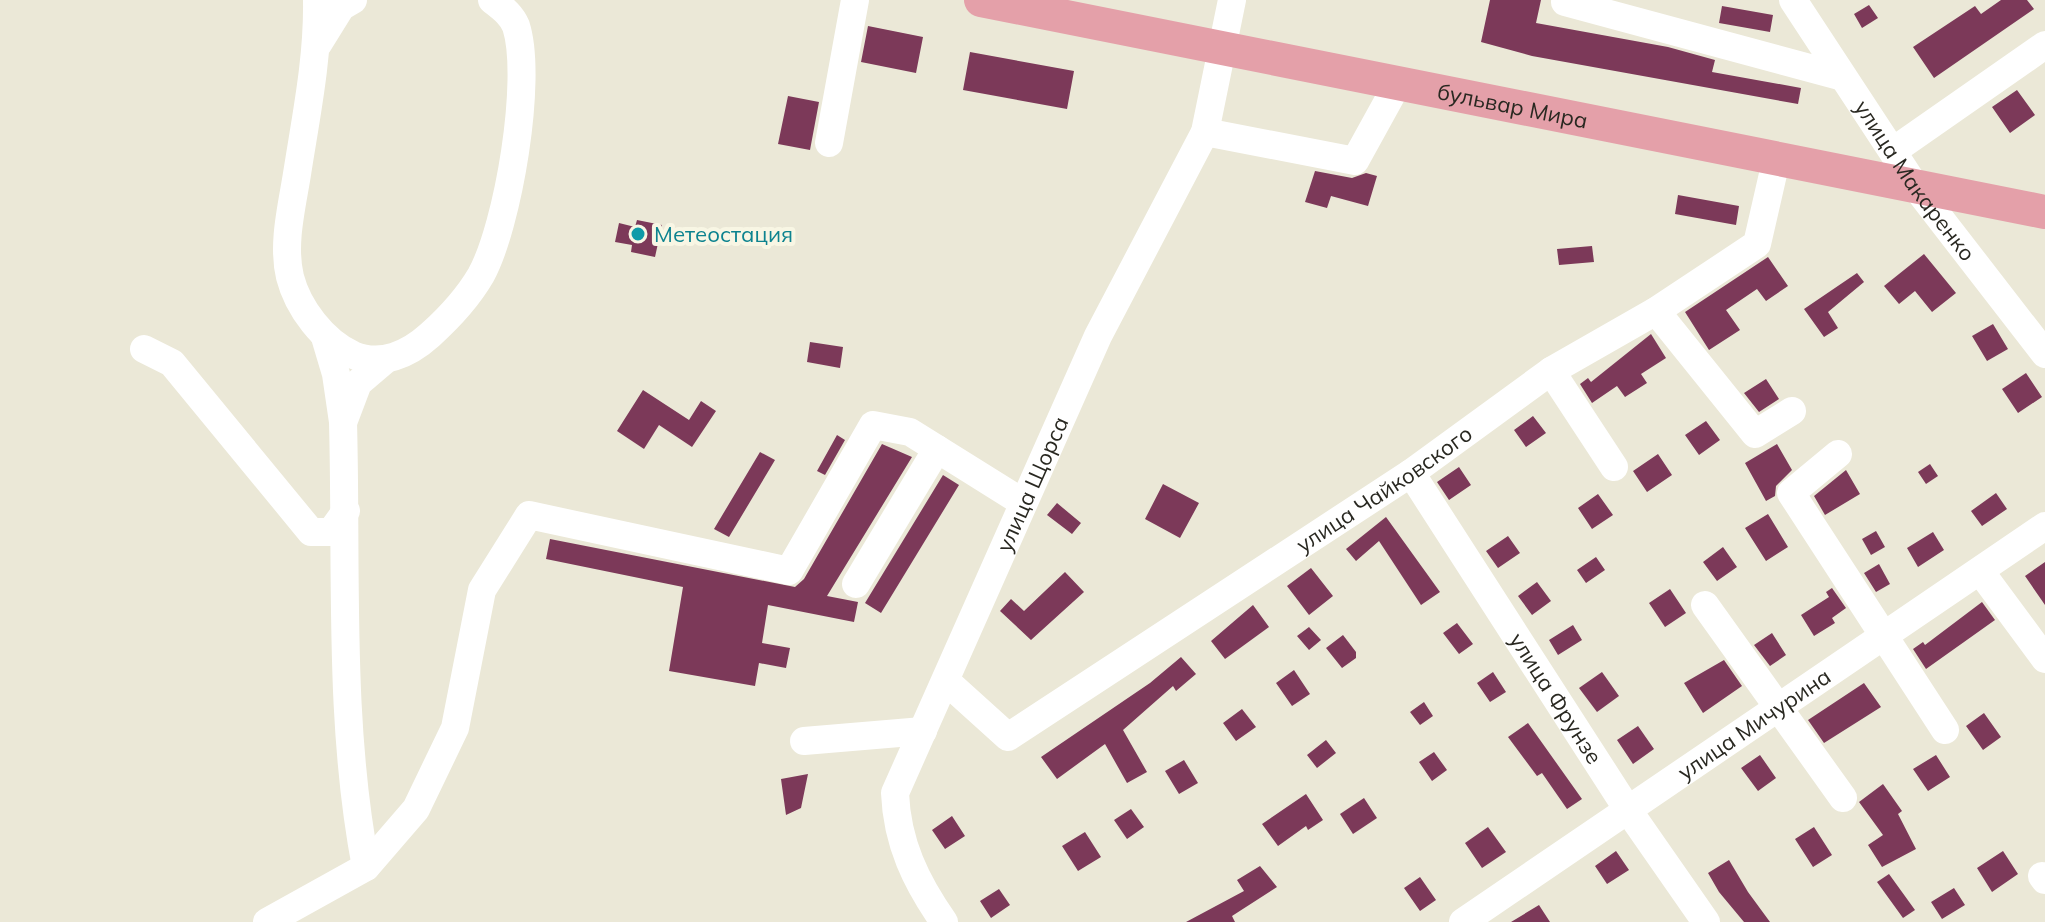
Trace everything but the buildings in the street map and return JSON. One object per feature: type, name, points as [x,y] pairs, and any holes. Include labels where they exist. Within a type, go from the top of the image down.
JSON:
[{"type":"main road","name":"бульвар Мира","points":[[981,0],[1776,161],[2045,212]]},
{"type":"street","points":[[317,0],[318,44],[288,228],[290,276],[302,305],[325,337],[336,374],[343,422],[349,732],[354,804],[366,867]]},
{"type":"street","points":[[318,44],[341,7],[353,0]]},
{"type":"street","points":[[829,143],[855,0]]},
{"type":"street","name":"улица Щорса","points":[[935,917],[907,859],[897,822],[895,793],[1098,336],[1205,132],[1232,0]]},
{"type":"street","name":"улица Макаренко","points":[[1793,0],[1915,186],[2045,354]]},
{"type":"street","points":[[1565,2],[1843,77]]},
{"type":"street","points":[[343,422],[358,383],[385,360],[416,347],[456,312],[482,273],[499,223],[520,110],[522,51],[506,4]]},
{"type":"street","points":[[1893,151],[2045,45]]},
{"type":"street","points":[[1205,132],[1355,161],[1398,83]]},
{"type":"street","name":"улица Чайковского","points":[[946,681],[1008,737],[1411,473],[1551,371],[1656,311],[1757,244],[1776,161]]},
{"type":"street","points":[[1656,311],[1755,434],[1792,411]]},
{"type":"street","points":[[325,337],[354,355],[385,360]]},
{"type":"street","points":[[144,349],[172,363],[311,532],[331,532],[346,511]]},
{"type":"street","points":[[1551,371],[1614,467]]},
{"type":"street","points":[[267,922],[366,867],[416,809],[455,728],[482,590],[529,515],[789,571],[873,425],[910,432],[1022,502]]},
{"type":"street","points":[[856,584],[937,449]]},
{"type":"street","points":[[1838,454],[1791,493],[1945,730]]},
{"type":"street","name":"улица Фрунзе","points":[[1411,473],[1628,810],[1706,922]]},
{"type":"street","name":"улица Мичурина","points":[[1463,922],[2045,526]]},
{"type":"street","points":[[1980,571],[2045,659]]},
{"type":"street","points":[[1705,605],[1843,798]]},
{"type":"street","points":[[804,741],[923,731]]},
{"type":"place","name":"Метеостация","points":[[638,234]]}]
